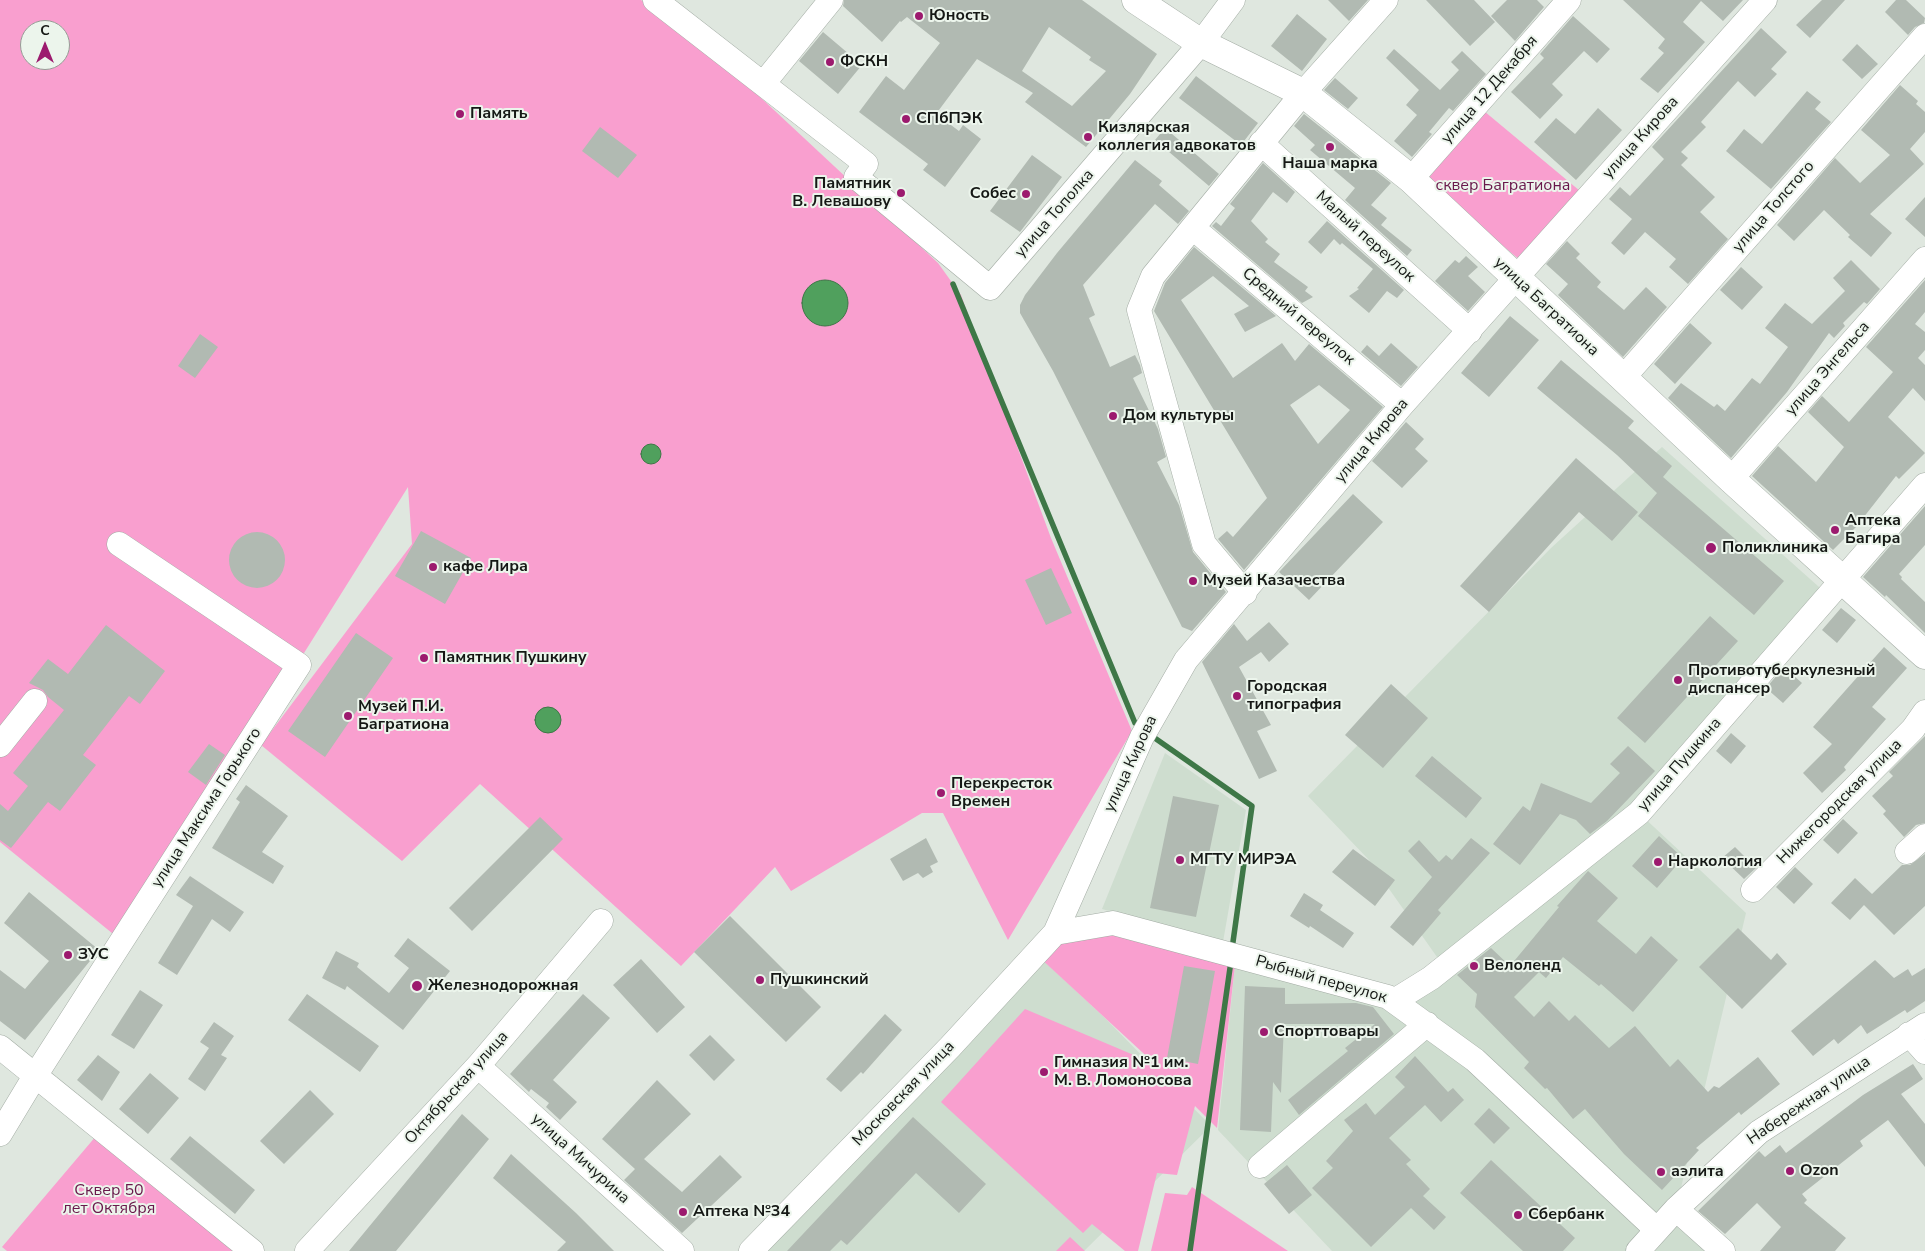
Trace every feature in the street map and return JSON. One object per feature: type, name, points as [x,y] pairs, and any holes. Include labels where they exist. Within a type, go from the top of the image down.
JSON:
[{"type":"main road","name":"улица Багратиона","points":[[1136,0],[1201,43],[1303,93],[1411,179],[1515,279],[1925,655]]},
{"type":"street","points":[[655,0],[763,84],[831,0]]},
{"type":"street","name":"улица Тополка","points":[[763,84],[866,164],[856,177],[990,288],[1201,43],[1232,0]]},
{"type":"street","points":[[1245,593],[1204,544],[1139,310],[1153,276],[1303,93],[1386,0]]},
{"type":"street","name":"улица 12 Декабря","points":[[1411,179],[1569,0]]},
{"type":"street","name":"улица Кирова","points":[[1055,933],[1142,737],[1186,660],[1245,593],[1402,405],[1765,0]]},
{"type":"street","name":"улица Толстого","points":[[1623,378],[1925,36]]},
{"type":"street","name":"Малый переулок","points":[[1261,143],[1470,331]]},
{"type":"street","name":"Средний переулок","points":[[1193,228],[1402,405]]},
{"type":"street","name":"улица Энгельса","points":[[1731,479],[1925,259]]},
{"type":"street","name":"улица Пушкина","points":[[1394,1001],[1431,978],[1639,813],[1925,485]]},
{"type":"street","name":"улица Максима Горького","points":[[0,1134],[34,1076],[299,666],[118,544]]},
{"type":"street","points":[[0,745],[34,701]]},
{"type":"street","name":"Нижегородская улица","points":[[1753,890],[1913,729],[1925,712]]},
{"type":"street","points":[[1907,852],[1925,836]]},
{"type":"street","name":"Октябрьская улица","points":[[307,1251],[478,1066],[601,920]]},
{"type":"street","name":"Рыбный переулок","points":[[1055,933],[1113,923],[1388,997],[1475,1060],[1657,1230]]},
{"type":"street","name":"Московская улица","points":[[751,1251],[950,1047],[1055,933]]},
{"type":"street","points":[[1260,1166],[1427,1024]]},
{"type":"street","points":[[1917,1030],[1925,1052]]},
{"type":"street","name":"Набережная улица","points":[[1638,1251],[1676,1209],[1759,1132],[1917,1030]]},
{"type":"street","points":[[0,1047],[252,1251]]},
{"type":"street","name":"улица Мичурина","points":[[478,1066],[682,1251]]},
{"type":"street","points":[[1676,1209],[1723,1251]]},
{"type":"shaded area","points":[[825,280],[838,284],[844,290],[848,303],[844,316],[838,322],[825,326],[812,322],[806,316],[802,303],[806,290],[812,284]]},
{"type":"shaded area","points":[[651,444],[658,447],[661,454],[658,461],[651,464],[644,461],[641,454],[644,447]]},
{"type":"shaded area","points":[[1662,447],[1828,595],[1639,813],[1746,913],[1676,1209],[1729,1251],[1332,1251],[1218,1130],[1236,956],[1388,997],[1445,964],[1437,957],[1368,859],[1308,796],[1551,548]]},
{"type":"shaded area","points":[[548,707],[557,711],[561,720],[557,729],[548,733],[539,729],[535,720],[539,711]]},
{"type":"shaded area","name":"МГТУ МИРЭА","points":[[1165,753],[1246,810],[1223,942],[1102,909]]},
{"type":"shaded area","name":"Гимназия №1 им. М. В. Ломоносова","points":[[1041,958],[1106,1019],[1211,1126],[1084,1251],[760,1251]]},
{"type":"green space","points":[[0,0],[641,0],[730,69],[938,263],[961,295],[1051,538],[1132,731],[1008,940],[943,813],[922,813],[791,891],[775,867],[681,966],[480,784],[402,861],[261,745],[412,544],[408,487],[123,942],[0,842]]},
{"type":"green space","name":"сквер Багратиона","points":[[1484,111],[1580,191],[1521,261],[1426,181]]},
{"type":"green space","points":[[1111,926],[1236,956],[1217,1128],[1195,1106],[1177,1175],[1157,1173],[1138,1251],[1125,1251],[1092,1224],[1083,1233],[941,1102],[1025,1009],[1155,1064],[1039,957],[1058,937]]},
{"type":"green space","name":"Сквер 50 лет Октября","points":[[102,1129],[251,1251],[7,1251],[2,1247]]},
{"type":"green space","points":[[1192,1187],[1288,1251],[1151,1251],[1165,1193],[1187,1195]]},
{"type":"green space","points":[[1070,1237],[1085,1251],[1056,1251]]},
{"type":"building","points":[[844,0],[1082,0],[1157,54],[1130,94],[1086,147],[1025,102],[1033,93],[977,59],[936,114],[959,131],[963,125],[981,139],[945,187],[923,170],[928,164],[859,112],[886,76],[904,90],[940,43],[907,17],[900,21],[882,42],[843,6]],"holes":[[[1049,27],[1091,57],[1089,60],[1106,71],[1072,106],[1022,71]]]},
{"type":"building","points":[[1328,0],[1368,0],[1349,21]]},
{"type":"building","points":[[1426,0],[1474,0],[1495,22],[1470,46]]},
{"type":"building","points":[[1507,0],[1537,0],[1544,7],[1515,41],[1491,16]]},
{"type":"building","points":[[1623,0],[1743,0],[1723,21],[1701,1],[1683,22],[1705,42],[1658,93],[1640,79],[1664,53],[1658,48],[1665,39]]},
{"type":"building","points":[[1822,0],[1845,0],[1810,38],[1796,25]]},
{"type":"building","points":[[1896,0],[1906,0],[1925,18],[1924,23],[1915,27],[1908,35],[1885,12]]},
{"type":"building","points":[[1297,14],[1327,39],[1302,71],[1271,46]]},
{"type":"building","points":[[1573,16],[1610,49],[1597,63],[1584,51],[1552,84],[1563,95],[1540,119],[1511,92],[1544,58],[1540,54]]},
{"type":"building","points":[[1761,28],[1787,52],[1771,69],[1777,74],[1755,97],[1738,81],[1701,122],[1706,127],[1681,152],[1688,158],[1681,165],[1715,197],[1700,212],[1728,239],[1688,284],[1669,267],[1676,259],[1645,232],[1624,255],[1611,243],[1632,219],[1609,199],[1620,187],[1630,196],[1664,159],[1652,147]]},
{"type":"building","name":"ФСКН","points":[[823,32],[862,65],[838,94],[799,61]]},
{"type":"building","points":[[1857,44],[1878,64],[1862,79],[1842,60]]},
{"type":"building","points":[[1394,49],[1440,90],[1459,70],[1451,62],[1462,51],[1486,74],[1453,111],[1449,108],[1429,132],[1432,134],[1412,157],[1394,141],[1417,115],[1406,105],[1419,90],[1386,58]]},
{"type":"building","points":[[1196,76],[1258,123],[1241,145],[1179,98]]},
{"type":"building","points":[[1335,78],[1358,98],[1348,109],[1324,90]]},
{"type":"building","points":[[1900,85],[1918,101],[1916,104],[1925,112],[1925,132],[1910,149],[1924,164],[1870,214],[1892,233],[1871,257],[1848,237],[1850,235],[1824,210],[1794,241],[1777,225],[1835,158],[1860,183],[1890,155],[1861,130]]},
{"type":"building","points":[[1807,91],[1821,102],[1815,109],[1831,122],[1771,189],[1726,151],[1744,129],[1762,144]]},
{"type":"building","points":[[1598,108],[1622,130],[1576,180],[1534,142],[1556,118],[1575,134]]},
{"type":"building","points":[[1304,114],[1391,183],[1371,205],[1387,218],[1381,225],[1412,250],[1407,256],[1345,200],[1355,188],[1310,150],[1315,145],[1294,126]]},
{"type":"building","points":[[600,127],[637,155],[618,178],[582,151]]},
{"type":"building","points":[[1165,128],[1219,174],[1209,186],[1155,140]]},
{"type":"building","name":"Собес","points":[[1032,155],[1062,177],[1020,232],[990,211]]},
{"type":"building","points":[[1135,160],[1162,181],[1159,185],[1189,211],[1178,224],[1155,204],[1083,285],[1095,315],[1089,318],[1110,367],[1135,355],[1140,365],[1142,373],[1133,378],[1158,429],[1166,457],[1157,462],[1179,505],[1193,552],[1226,592],[1192,631],[1182,627],[1053,371],[1020,313],[1020,305],[1025,295],[1057,253]]},
{"type":"building","points":[[1263,163],[1295,192],[1287,203],[1273,192],[1251,221],[1268,239],[1265,242],[1280,254],[1274,262],[1308,287],[1305,291],[1313,297],[1302,303],[1212,226],[1216,222],[1221,226],[1235,208],[1230,204]]},
{"type":"building","points":[[1925,197],[1925,237],[1905,219]]},
{"type":"building","points":[[1327,221],[1404,290],[1397,298],[1387,291],[1369,313],[1349,296],[1359,289],[1357,288],[1373,269],[1342,243],[1340,245],[1334,239],[1321,254],[1308,242]]},
{"type":"building","points":[[1567,241],[1580,254],[1576,258],[1601,282],[1597,287],[1624,310],[1646,287],[1667,307],[1623,357],[1558,295],[1568,284],[1546,264]]},
{"type":"building","points":[[1194,247],[1276,316],[1245,332],[1234,314],[1249,306],[1213,276],[1181,300],[1233,378],[1282,343],[1295,361],[1309,344],[1383,407],[1244,570],[1218,539],[1227,531],[1233,537],[1267,498],[1154,311],[1165,283]],"holes":[[[1319,385],[1350,410],[1318,444],[1290,405]]]},
{"type":"building","points":[[1466,256],[1478,267],[1468,276],[1485,292],[1468,311],[1435,281],[1455,260],[1459,263]]},
{"type":"building","points":[[1851,260],[1880,289],[1867,304],[1864,302],[1843,323],[1845,326],[1834,338],[1829,333],[1787,392],[1731,458],[1668,398],[1681,383],[1714,407],[1717,404],[1725,411],[1752,378],[1760,384],[1788,347],[1765,328],[1785,303],[1812,324],[1845,291],[1833,278]]},
{"type":"building","points":[[1741,267],[1763,287],[1742,310],[1720,290]]},
{"type":"building","points":[[1925,280],[1925,312],[1915,324],[1925,332],[1925,350],[1918,358],[1925,365],[1925,401],[1913,388],[1888,417],[1925,453],[1899,479],[1896,476],[1856,527],[1833,550],[1752,476],[1778,446],[1816,482],[1844,447],[1808,412],[1822,396],[1849,422],[1893,372],[1866,347]]},
{"type":"building","points":[[1510,316],[1539,340],[1489,397],[1461,373]]},
{"type":"building","points":[[1690,323],[1712,343],[1675,384],[1654,364]]},
{"type":"building","points":[[200,334],[218,347],[195,378],[178,366]]},
{"type":"building","points":[[1391,343],[1418,367],[1401,386],[1361,352],[1367,345],[1379,356]]},
{"type":"building","points":[[1561,360],[1634,421],[1628,428],[1672,466],[1663,477],[1784,581],[1754,615],[1638,516],[1657,493],[1617,455],[1537,388]]},
{"type":"building","points":[[1406,422],[1424,439],[1415,449],[1428,461],[1402,488],[1372,461]]},
{"type":"building","points":[[1576,458],[1638,512],[1612,541],[1579,512],[1489,612],[1460,586]]},
{"type":"building","points":[[1353,494],[1383,522],[1309,600],[1279,572]]},
{"type":"building","points":[[1925,506],[1925,545],[1899,574],[1902,577],[1901,579],[1925,602],[1925,633],[1886,595],[1885,597],[1863,577]]},
{"type":"building","name":"кафе Лира","points":[[421,531],[471,558],[445,604],[395,576]]},
{"type":"building","points":[[257,532],[268,534],[277,540],[283,549],[285,560],[283,571],[277,580],[268,586],[257,588],[246,586],[237,580],[231,571],[229,560],[231,549],[237,540],[246,534]]},
{"type":"building","points":[[1051,568],[1072,613],[1046,625],[1025,580]]},
{"type":"building","points":[[1841,608],[1856,620],[1837,643],[1822,630]]},
{"type":"building","name":"Противотуберкулезный диспансер","points":[[1710,616],[1738,641],[1645,743],[1617,718]]},
{"type":"building","name":"Городская типография","points":[[1269,622],[1289,644],[1269,662],[1261,652],[1239,667],[1271,725],[1257,731],[1277,771],[1259,779],[1202,662],[1234,624],[1247,641]]},
{"type":"building","points":[[106,625],[165,671],[140,704],[129,696],[83,755],[96,765],[60,811],[48,802],[11,848],[0,840],[0,804],[8,811],[28,786],[13,773],[64,710],[48,697],[43,690],[29,683],[48,659],[68,674]]},
{"type":"building","points":[[356,633],[393,658],[325,757],[288,731]]},
{"type":"building","points":[[1884,647],[1907,668],[1872,707],[1886,719],[1844,767],[1846,770],[1822,793],[1803,773],[1832,744],[1813,727]]},
{"type":"building","points":[[1784,667],[1802,683],[1783,703],[1766,688]]},
{"type":"building","points":[[1391,684],[1428,718],[1383,768],[1345,735]]},
{"type":"building","points":[[1731,733],[1746,746],[1731,764],[1716,751]]},
{"type":"building","points":[[1925,736],[1925,823],[1916,825],[1904,837],[1883,814],[1886,811],[1872,796],[1893,776],[1889,772]]},
{"type":"building","points":[[209,744],[225,755],[206,785],[188,772]]},
{"type":"building","points":[[1628,746],[1655,771],[1607,821],[1590,834],[1576,820],[1560,814],[1520,865],[1493,844],[1523,806],[1530,811],[1541,783],[1591,803],[1620,773],[1610,764]]},
{"type":"building","points":[[1432,756],[1482,798],[1466,818],[1415,776]]},
{"type":"building","points":[[246,785],[288,816],[262,852],[284,866],[273,884],[212,848],[240,802],[236,799]]},
{"type":"building","points":[[1173,796],[1219,805],[1196,917],[1150,908]]},
{"type":"building","points":[[540,817],[563,839],[472,931],[449,908]]},
{"type":"building","points":[[1843,819],[1858,833],[1838,854],[1823,840]]},
{"type":"building","name":"Наркология","points":[[1659,836],[1683,858],[1657,888],[1632,866]]},
{"type":"building","points":[[926,838],[938,862],[930,866],[933,872],[923,878],[918,873],[903,881],[890,859]]},
{"type":"building","points":[[1471,838],[1490,853],[1438,910],[1441,913],[1413,946],[1390,927],[1432,877],[1408,851],[1419,840],[1439,862],[1446,855],[1452,860]]},
{"type":"building","points":[[1735,847],[1756,868],[1744,879],[1722,858]]},
{"type":"building","points":[[1353,849],[1395,880],[1375,906],[1332,872]]},
{"type":"building","points":[[1925,854],[1925,906],[1894,935],[1864,905],[1850,920],[1831,903],[1855,878],[1872,894],[1902,865],[1910,865]]},
{"type":"building","points":[[1795,867],[1813,884],[1794,904],[1776,887]]},
{"type":"building","points":[[1588,871],[1618,898],[1597,921],[1636,954],[1651,936],[1678,960],[1633,1012],[1601,984],[1599,986],[1563,957],[1546,978],[1539,972],[1514,997],[1534,1017],[1549,1001],[1569,1021],[1575,1015],[1609,1048],[1635,1026],[1670,1067],[1678,1059],[1708,1092],[1714,1086],[1719,1088],[1758,1057],[1780,1084],[1741,1115],[1739,1112],[1696,1148],[1699,1150],[1662,1190],[1624,1154],[1585,1109],[1573,1119],[1547,1088],[1545,1089],[1524,1068],[1529,1062],[1475,1007],[1477,994],[1457,975],[1491,948],[1510,966],[1559,907],[1557,906]]},
{"type":"building","points":[[190,876],[244,912],[230,932],[212,919],[177,975],[158,963],[193,906],[176,895]]},
{"type":"building","name":"ЗУС","points":[[29,892],[99,950],[25,1040],[0,1021],[0,970],[25,989],[49,961],[4,923]]},
{"type":"building","points":[[1304,893],[1323,905],[1320,910],[1354,933],[1343,948],[1310,926],[1309,928],[1290,916]]},
{"type":"building","points":[[730,916],[821,1007],[786,1042],[694,952]]},
{"type":"building","points":[[1738,928],[1771,960],[1777,953],[1787,964],[1742,1009],[1699,967]]},
{"type":"building","name":"Железнодорожная","points":[[408,938],[450,971],[403,1030],[347,986],[345,990],[322,978],[336,951],[359,963],[357,967],[389,993],[409,968],[394,956]]},
{"type":"building","points":[[641,959],[685,1007],[657,1033],[613,985]]},
{"type":"building","points":[[1875,960],[1894,978],[1908,969],[1912,976],[1925,968],[1925,1001],[1907,1013],[1905,1010],[1867,1034],[1861,1025],[1838,1044],[1834,1039],[1813,1056],[1791,1031]]},
{"type":"building","points":[[1184,966],[1215,971],[1198,1064],[1167,1058]]},
{"type":"building","points":[[1245,986],[1285,988],[1285,1004],[1356,1003],[1373,1007],[1394,1034],[1299,1115],[1288,1100],[1348,1051],[1345,1048],[1375,1024],[1284,1024],[1281,1093],[1273,1082],[1271,1132],[1240,1130]]},
{"type":"building","points":[[140,990],[163,1005],[134,1049],[111,1035]]},
{"type":"building","points":[[307,994],[379,1046],[360,1072],[288,1020]]},
{"type":"building","points":[[583,994],[610,1018],[553,1080],[577,1102],[560,1120],[546,1107],[549,1103],[531,1089],[529,1092],[510,1074]]},
{"type":"building","points":[[885,1014],[902,1030],[863,1074],[861,1072],[841,1092],[826,1079]]},
{"type":"building","points":[[214,1022],[234,1036],[221,1055],[227,1058],[205,1091],[188,1079],[209,1048],[200,1042]]},
{"type":"building","points":[[710,1035],[735,1060],[714,1081],[689,1055]]},
{"type":"building","points":[[98,1055],[120,1072],[102,1101],[77,1080]]},
{"type":"building","points":[[1415,1056],[1448,1092],[1453,1088],[1464,1100],[1441,1122],[1425,1105],[1389,1138],[1411,1160],[1406,1164],[1430,1189],[1423,1196],[1446,1217],[1434,1230],[1411,1208],[1371,1247],[1312,1188],[1333,1168],[1326,1161],[1353,1131],[1344,1120],[1366,1103],[1375,1115],[1405,1087],[1395,1077]]},
{"type":"building","points":[[1913,1064],[1923,1079],[1901,1094],[1925,1124],[1925,1167],[1888,1120],[1860,1141],[1863,1146],[1802,1194],[1807,1200],[1804,1203],[1846,1238],[1835,1251],[1760,1251],[1781,1227],[1757,1203],[1725,1234],[1698,1211],[1759,1151],[1765,1157],[1780,1145],[1786,1153],[1863,1095]]},
{"type":"building","points":[[150,1073],[179,1098],[148,1134],[119,1109]]},
{"type":"building","points":[[657,1080],[691,1114],[644,1159],[682,1192],[720,1155],[742,1177],[682,1233],[624,1180],[635,1169],[602,1139]]},
{"type":"building","points":[[310,1090],[334,1114],[284,1164],[260,1141]]},
{"type":"building","points":[[1489,1108],[1510,1128],[1494,1144],[1474,1124]]},
{"type":"building","points":[[462,1114],[489,1139],[396,1251],[349,1251]]},
{"type":"building","points":[[913,1117],[986,1184],[959,1213],[916,1173],[847,1245],[841,1240],[830,1251],[787,1251]]},
{"type":"building","points":[[190,1136],[255,1190],[235,1214],[170,1159]]},
{"type":"building","points":[[511,1154],[576,1213],[614,1251],[557,1251],[566,1242],[493,1178]]},
{"type":"building","name":"Сбербанк","points":[[1491,1160],[1575,1238],[1563,1251],[1523,1251],[1460,1193]]},
{"type":"building","points":[[1287,1165],[1312,1195],[1289,1214],[1264,1184]]},
{"type":"waterway","points":[[953,284],[1135,723],[1142,728]]},
{"type":"waterway","points":[[1149,734],[1252,806],[1232,949]]},
{"type":"waterway","points":[[1190,1251],[1231,961]]},
{"type":"place","name":"Юность","points":[[919,16]]},
{"type":"place","name":"ФСКН","points":[[830,62]]},
{"type":"place","name":"Память","points":[[460,114]]},
{"type":"place","name":"СПбПЭК","points":[[906,119]]},
{"type":"place","name":"Кизлярская коллегия адвокатов","points":[[1088,137]]},
{"type":"place","name":"Наша марка","points":[[1330,147]]},
{"type":"place","name":"Памятник В. Левашову","points":[[901,193]]},
{"type":"place","name":"Собес","points":[[1026,194]]},
{"type":"place","name":"Дом культуры","points":[[1113,416]]},
{"type":"place","name":"Аптека Багира","points":[[1835,530]]},
{"type":"place","name":"Поликлиника","points":[[1711,548]]},
{"type":"place","name":"кафе Лира","points":[[433,567]]},
{"type":"place","name":"Музей Казачества","points":[[1193,581]]},
{"type":"place","name":"Памятник Пушкину","points":[[424,658]]},
{"type":"place","name":"Противотуберкулезный диспансер","points":[[1678,680]]},
{"type":"place","name":"Городская типография","points":[[1237,696]]},
{"type":"place","name":"Музей П.И. Багратиона","points":[[348,716]]},
{"type":"place","name":"Перекресток Времен","points":[[941,793]]},
{"type":"place","name":"МГТУ МИРЭА","points":[[1180,860]]},
{"type":"place","name":"Наркология","points":[[1658,862]]},
{"type":"place","name":"ЗУС","points":[[68,955]]},
{"type":"place","name":"Велоленд","points":[[1474,966]]},
{"type":"place","name":"Пушкинский","points":[[760,980]]},
{"type":"place","name":"Железнодорожная","points":[[417,986]]},
{"type":"place","name":"Спорттовары","points":[[1264,1032]]},
{"type":"place","name":"Гимназия №1 им. М. В. Ломоносова","points":[[1044,1072]]},
{"type":"place","name":"Ozon","points":[[1790,1171]]},
{"type":"place","name":"аэлита","points":[[1661,1172]]},
{"type":"place","name":"Аптека №34","points":[[683,1212]]},
{"type":"place","name":"Сбербанк","points":[[1518,1215]]}]
